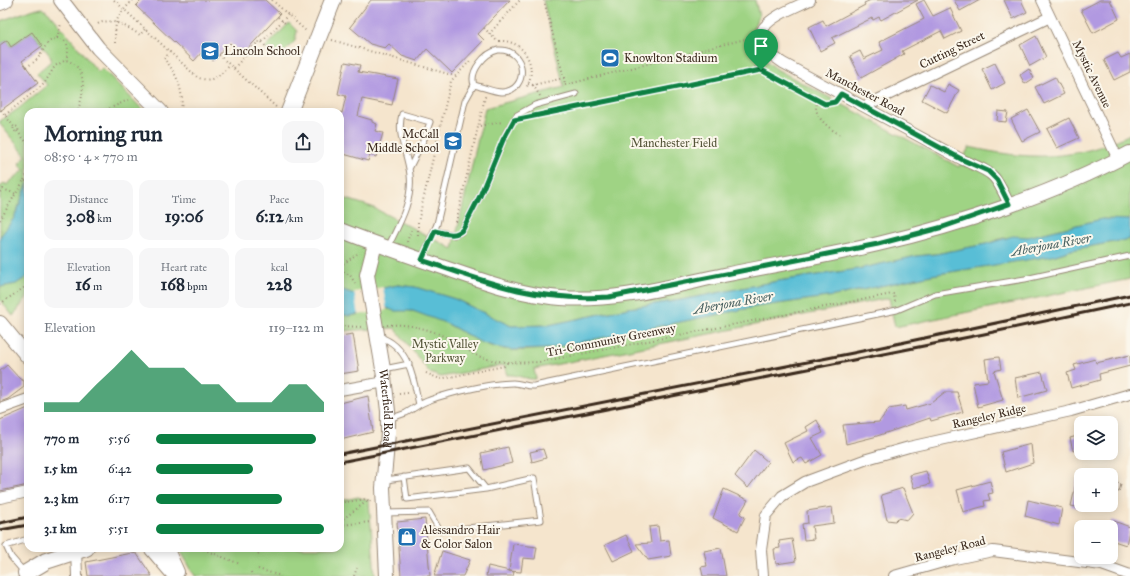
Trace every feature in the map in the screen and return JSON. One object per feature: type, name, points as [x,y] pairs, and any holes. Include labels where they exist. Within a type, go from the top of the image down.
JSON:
[{"type":"main road","points":[[0,2],[5,0]]},
{"type":"main road","points":[[61,0],[98,48],[157,108]]},
{"type":"main road","points":[[284,108],[332,0]]},
{"type":"main road","points":[[344,232],[486,282],[532,294],[571,298],[613,296],[878,244],[943,227],[1009,204],[1075,178],[1124,156]]},
{"type":"main road","name":"Waterfield Road","points":[[382,246],[367,271],[363,289],[374,313],[384,376],[388,419],[384,480],[387,576]]},
{"type":"main road","points":[[0,323],[24,352]]},
{"type":"main road","points":[[27,575],[45,552]]},
{"type":"main road","points":[[27,575],[46,561],[72,552]]},
{"type":"main road","points":[[154,552],[175,576]]},
{"type":"main road","points":[[168,552],[179,576]]},
{"type":"street","points":[[762,35],[764,27],[769,21],[810,0]]},
{"type":"street","name":"Mystic Avenue","points":[[1042,0],[1124,156]]},
{"type":"street","name":"Cutting Street","points":[[865,106],[1050,17]]},
{"type":"street","name":"Manchester Road","points":[[762,35],[765,47],[777,59],[991,173],[997,180],[1009,204]]},
{"type":"street","points":[[344,389],[384,376]]},
{"type":"street","name":"Rangeley Ridge","points":[[763,576],[761,550],[766,515],[782,496],[799,486],[853,464],[909,446],[1071,411],[1130,394]]},
{"type":"street","points":[[0,409],[24,400]]},
{"type":"street","points":[[0,498],[24,493]]},
{"type":"street","name":"Rangeley Road","points":[[894,576],[950,560],[992,551],[1102,566],[1130,575]]},
{"type":"street","points":[[77,576],[81,552]]},
{"type":"lane","points":[[422,260],[435,231],[464,104],[474,85],[474,71],[492,52],[498,50],[508,51],[514,54],[521,62],[521,79],[509,90],[499,91],[474,85]]},
{"type":"lane","points":[[435,231],[454,235],[463,229],[480,196],[503,140],[514,120],[528,108],[576,94]]},
{"type":"lane","points":[[382,246],[408,202],[411,186],[410,169],[400,129],[402,114],[430,122],[410,169]]},
{"type":"lane","points":[[388,419],[406,413],[432,398],[448,394],[511,383],[534,386],[897,310],[935,294],[1025,279],[1130,256]]},
{"type":"lane","points":[[378,337],[393,344],[409,364],[420,405]]},
{"type":"lane","points":[[384,376],[409,364]]},
{"type":"lane","points":[[384,480],[469,468],[486,489]]},
{"type":"lane","points":[[384,509],[429,512],[440,531],[541,520],[534,478],[486,489],[407,499],[404,477]]},
{"type":"lane","points":[[24,540],[6,546],[11,558],[27,575]]},
{"type":"path","points":[[114,0],[194,75],[204,80],[212,80],[219,77],[230,65]]},
{"type":"path","points":[[115,43],[115,23],[124,9],[133,0]]},
{"type":"path","points":[[272,0],[306,31]]},
{"type":"path","points":[[489,34],[520,0]]},
{"type":"path","points":[[544,0],[565,85],[749,38],[750,36],[762,35]]},
{"type":"path","points":[[262,42],[288,15]]},
{"type":"path","points":[[278,16],[287,25]]},
{"type":"path","points":[[98,24],[104,21],[115,23],[140,35],[145,29]]},
{"type":"path","points":[[57,38],[61,24]]},
{"type":"path","points":[[484,28],[497,41]]},
{"type":"path","points":[[5,115],[44,84],[55,66],[66,60],[69,51],[68,45],[63,40],[57,38],[48,42],[45,51],[36,61],[26,66]]},
{"type":"path","points":[[749,38],[756,71]]},
{"type":"path","points":[[332,40],[455,76]]},
{"type":"path","points":[[234,68],[257,41],[262,42],[266,47]]},
{"type":"path","points":[[492,42],[511,42],[520,47],[526,54],[531,68],[528,84],[524,90]]},
{"type":"path","points":[[170,52],[164,59],[174,71],[178,80],[182,100],[181,108]]},
{"type":"path","points":[[219,54],[281,108]]},
{"type":"path","points":[[418,235],[418,222],[451,81],[474,57]]},
{"type":"path","points":[[66,60],[75,65],[82,76],[82,95],[78,108]]},
{"type":"path","points":[[535,115],[761,70],[829,105],[837,100],[841,94]]},
{"type":"path","points":[[528,84],[533,85],[564,78]]},
{"type":"path","points":[[454,235],[485,97],[491,99]]},
{"type":"path","points":[[111,108],[128,100]]},
{"type":"path","points":[[818,100],[816,107],[818,115],[829,128],[840,135]]},
{"type":"path","points":[[1,110],[14,128],[18,127],[17,131],[24,139]]},
{"type":"path","points":[[480,126],[514,120]]},
{"type":"path","points":[[0,220],[24,184]]},
{"type":"path","points":[[0,192],[3,189],[16,194]]},
{"type":"path","points":[[406,245],[411,230]]},
{"type":"path","points":[[344,263],[357,254]]},
{"type":"path","points":[[344,272],[350,275],[363,289]]},
{"type":"path","points":[[0,304],[24,288]]},
{"type":"path","name":"Tri-Community Greenway","points":[[391,325],[408,324],[420,327],[447,338],[477,356],[487,359],[550,362],[892,294],[894,294],[897,310]]},
{"type":"path","points":[[344,326],[364,328]]},
{"type":"path","points":[[426,373],[440,379],[504,366],[508,361]]},
{"type":"path","points":[[399,394],[409,393]]},
{"type":"path","points":[[344,502],[362,499],[384,509]]},
{"type":"path","points":[[344,518],[369,501]]},
{"type":"path","points":[[344,525],[371,522]]},
{"type":"path","points":[[210,552],[240,564]]},
{"type":"path","points":[[354,576],[357,568]]},
{"type":"path","points":[[258,570],[281,576]]},
{"type":"path","points":[[251,572],[252,576]]},
{"type":"green space","name":"Manchester Field","points":[[543,0],[755,0],[759,16],[754,25],[752,40],[759,53],[770,64],[778,70],[959,167],[969,147],[1011,154],[1051,156],[1090,150],[1130,134],[1130,220],[1102,219],[1028,237],[1003,238],[986,244],[936,254],[917,256],[858,269],[778,281],[681,300],[629,308],[549,325],[511,326],[455,299],[415,287],[398,285],[354,294],[344,290],[344,198],[372,207],[453,249],[485,108],[564,87]]},
{"type":"green space","points":[[43,8],[53,17],[98,72],[102,68],[141,108],[24,108],[24,154],[0,124],[0,121],[18,109],[47,85],[37,73],[51,61],[51,57],[32,32],[11,47],[7,40],[0,45],[0,21],[34,9]]},
{"type":"green space","points":[[289,23],[297,31],[295,41],[283,53],[272,54],[265,48]]},
{"type":"green space","points":[[24,158],[24,170],[19,163]]},
{"type":"green space","points":[[24,170],[24,193],[14,218],[0,237],[0,187],[5,183],[6,185]]},
{"type":"green space","name":"Mystic Valley Parkway","points":[[1130,239],[1130,279],[895,327],[889,298],[534,369],[536,379],[507,375],[504,365],[441,377],[430,373],[395,328],[344,331],[344,315],[395,309],[412,311],[430,316],[487,345],[512,350],[545,349],[755,307],[834,296],[931,275],[1056,255],[1071,250]]},
{"type":"green space","points":[[24,279],[24,301],[13,316],[0,300],[0,287],[16,284]]},
{"type":"green space","points":[[358,497],[369,501],[375,576],[195,576],[181,552],[344,552],[344,500]]},
{"type":"water","points":[[24,193],[24,279],[16,284],[0,287],[0,237],[14,218]]},
{"type":"water","name":"Aberjona River","points":[[1102,219],[1130,220],[1130,239],[1071,250],[1052,256],[931,275],[834,296],[755,307],[545,349],[511,350],[495,347],[480,342],[448,324],[413,311],[394,311],[387,308],[349,316],[344,315],[344,290],[354,294],[398,285],[415,287],[455,299],[511,326],[549,325],[629,308],[681,300],[778,281],[858,269],[917,256],[936,254],[986,244],[1013,236],[1028,237]]},
{"type":"pier","points":[[383,287],[387,310],[358,315],[354,292]]},
{"type":"building","points":[[142,0],[265,0],[280,14],[242,55],[230,43],[213,61],[203,51],[194,61],[136,6]]},
{"type":"building","points":[[371,0],[510,0],[478,34],[484,40],[452,73],[427,49],[417,61],[402,56],[389,44],[385,48],[370,44],[350,27]]},
{"type":"building","points":[[871,0],[918,0],[881,20],[879,17],[873,20],[872,18],[832,38],[835,43],[820,51],[809,27],[823,20],[826,26],[865,5],[864,3]]},
{"type":"building","points":[[924,0],[933,16],[950,8],[961,31],[945,39],[941,31],[902,51],[904,54],[861,78],[850,56],[860,51],[864,59],[883,50],[879,42],[924,19],[916,4]]},
{"type":"building","points":[[954,0],[980,0],[960,11]]},
{"type":"building","points":[[1004,0],[1021,0],[1027,12],[1013,19]]},
{"type":"building","points":[[1100,0],[1110,0],[1119,19],[1093,33],[1081,10]]},
{"type":"building","points":[[32,32],[42,46],[22,61],[38,83],[0,111],[0,45],[7,40],[11,47]]},
{"type":"building","points":[[1036,36],[1046,57],[1030,66],[1020,45]]},
{"type":"building","points":[[1118,53],[1121,58],[1130,54],[1130,72],[1114,80],[1104,60]]},
{"type":"building","points":[[345,62],[360,65],[358,72],[398,79],[392,105],[362,99],[358,116],[372,120],[372,122],[377,124],[375,131],[383,133],[376,157],[370,155],[368,161],[344,154],[343,108],[346,96],[338,94]]},
{"type":"building","points":[[995,63],[1005,83],[992,90],[982,69]]},
{"type":"building","points":[[1029,69],[1034,78],[1025,84],[1020,75]]},
{"type":"building","points":[[1055,77],[1064,94],[1044,104],[1035,87]]},
{"type":"building","points":[[948,84],[959,90],[947,113],[922,100],[930,85],[944,92]]},
{"type":"building","points":[[1028,110],[1040,132],[1022,141],[1011,119]]},
{"type":"building","points":[[998,111],[1008,112],[1006,122],[997,121]]},
{"type":"building","points":[[1069,118],[1079,138],[1057,148],[1047,129]]},
{"type":"building","points":[[353,334],[359,371],[344,373],[344,335]]},
{"type":"building","points":[[1130,355],[1130,366],[1099,374],[1100,380],[1071,388],[1067,373],[1076,370],[1074,365],[1095,359],[1096,363]]},
{"type":"building","points":[[999,357],[1001,369],[994,371],[1003,400],[978,407],[973,383],[988,381],[985,359]]},
{"type":"building","points":[[7,365],[20,379],[24,381],[24,387],[8,399],[0,402],[0,371]]},
{"type":"building","points":[[1042,372],[1047,390],[1018,398],[1015,378]]},
{"type":"building","points":[[945,392],[957,392],[963,412],[931,421],[930,418],[874,437],[846,444],[843,425],[879,422],[889,409],[905,406],[906,410],[931,403]]},
{"type":"building","points":[[368,396],[373,432],[344,439],[344,402]]},
{"type":"building","points":[[24,410],[24,486],[0,491],[0,420]]},
{"type":"building","points":[[817,420],[823,433],[812,438],[822,455],[806,464],[802,458],[793,462],[784,443],[808,431],[806,427]]},
{"type":"building","points":[[1074,437],[1074,451],[1073,451],[1070,438]]},
{"type":"building","points":[[1031,444],[1033,463],[1006,472],[1001,452]]},
{"type":"building","points":[[508,447],[512,463],[484,470],[481,453]]},
{"type":"building","points":[[543,449],[546,458],[532,462],[530,452]]},
{"type":"building","points":[[754,450],[768,462],[748,488],[735,476]]},
{"type":"building","points":[[926,471],[930,484],[914,488],[910,475]]},
{"type":"building","points":[[990,481],[993,493],[988,494],[990,500],[984,501],[985,506],[963,512],[957,490]]},
{"type":"building","points":[[1118,483],[1121,484],[1118,492]]},
{"type":"building","points":[[903,488],[913,513],[907,520],[898,518],[895,521],[887,520],[881,495]]},
{"type":"building","points":[[724,489],[748,500],[740,514],[745,517],[738,531],[713,518]]},
{"type":"building","points":[[1074,492],[1074,507],[1071,506]]},
{"type":"building","points":[[1028,500],[1062,508],[1059,525],[1025,516]]},
{"type":"building","points":[[832,507],[834,523],[812,526],[814,539],[804,540],[802,524],[808,523],[807,511]]},
{"type":"building","points":[[425,519],[430,576],[401,576],[397,522]]},
{"type":"building","points":[[1118,523],[1130,527],[1126,545],[1118,542]]},
{"type":"building","points":[[658,526],[660,541],[669,540],[671,556],[648,560],[636,544],[651,543],[649,527]]},
{"type":"building","points":[[626,535],[634,551],[613,561],[605,545]]},
{"type":"building","points":[[792,539],[796,561],[776,564],[774,549],[780,548],[779,541]]},
{"type":"building","points":[[513,544],[537,547],[535,559],[523,558],[521,572],[509,571]]},
{"type":"building","points":[[721,548],[726,576],[703,576],[701,567],[707,566],[704,551]]},
{"type":"building","points":[[442,551],[470,560],[463,576],[434,576]]},
{"type":"building","points":[[132,553],[137,554],[152,576],[88,576],[86,562]]},
{"type":"building","points":[[488,566],[514,572],[513,576],[486,576]]},
{"type":"railway","points":[[344,453],[853,353],[1130,295]]},
{"type":"railway","points":[[344,461],[984,334],[1130,303]]},
{"type":"railway","points":[[0,523],[24,518]]},
{"type":"railway","points":[[0,530],[24,526]]},
{"type":"place","name":"Lincoln School","points":[[210,51]]},
{"type":"place","name":"Knowlton Stadium","points":[[610,58]]},
{"type":"place","name":"McCall Middle School","points":[[453,141]]},
{"type":"place","name":"Alessandro Hair & Color Salon","points":[[407,537]]},
{"type":"route","points":[[761,70],[825,104],[829,105],[835,102],[841,94],[963,160],[988,171],[1000,184],[1009,204],[943,227],[905,238],[609,297],[571,298],[549,297],[532,294],[486,282],[422,260],[435,231],[454,235],[461,232],[463,229],[480,196],[507,131],[514,120],[761,70]]}]
